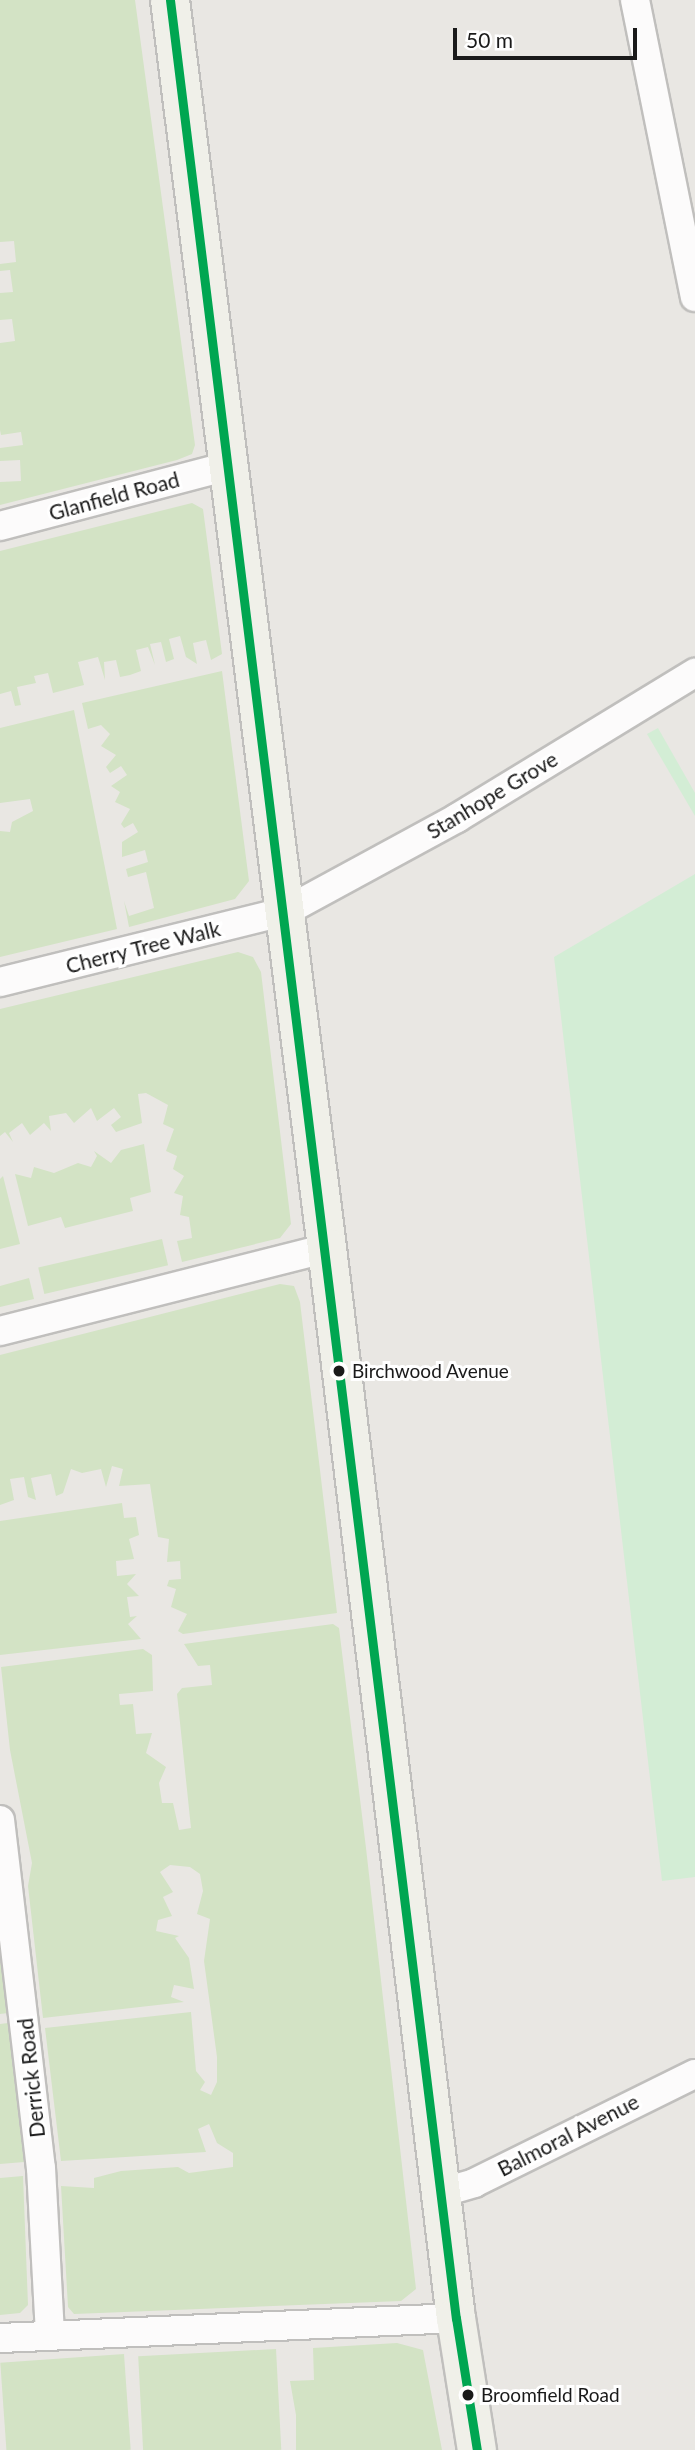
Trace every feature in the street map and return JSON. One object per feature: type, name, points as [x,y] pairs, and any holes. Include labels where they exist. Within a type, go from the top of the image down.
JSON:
[{"type":"street","points":[[170,0],[286,911],[440,2193],[477,2450]]},
{"type":"street","points":[[635,0],[695,298]]},
{"type":"street","name":"Glanfield Road","points":[[0,526],[229,466]]},
{"type":"street","name":"Stanhope Grove","points":[[286,911],[457,818],[695,673]]},
{"type":"street","name":"Cherry Tree Walk","points":[[0,982],[286,911]]},
{"type":"street","points":[[0,1331],[327,1248]]},
{"type":"street","name":"Derrick Road","points":[[0,1820],[41,2168],[50,2336]]},
{"type":"street","name":"Balmoral Avenue","points":[[440,2193],[474,2183],[695,2074]]},
{"type":"street","points":[[0,2338],[456,2318]]},
{"type":"green space","points":[[0,0],[135,0],[195,445],[192,454],[177,460],[0,505],[0,482],[21,481],[20,460],[0,461],[0,448],[23,445],[21,432],[1,435],[0,430],[0,343],[15,341],[12,319],[0,320],[0,293],[13,292],[10,270],[0,271],[0,264],[16,262],[14,241],[0,242]]},
{"type":"green space","points":[[192,503],[203,509],[222,654],[211,660],[206,640],[193,643],[197,664],[186,657],[180,636],[169,639],[174,659],[166,662],[161,642],[150,644],[155,665],[148,647],[136,650],[141,671],[130,675],[120,677],[116,660],[104,662],[105,680],[98,657],[78,662],[84,685],[53,693],[48,673],[34,676],[36,683],[17,687],[21,705],[15,706],[11,691],[0,694],[0,551]]},
{"type":"green space","points":[[222,671],[249,881],[235,899],[129,927],[124,901],[129,916],[154,908],[146,872],[128,877],[126,869],[148,862],[145,850],[122,857],[122,842],[138,832],[133,823],[124,828],[121,824],[130,809],[115,802],[120,792],[111,786],[127,775],[121,766],[110,773],[106,767],[116,755],[101,746],[110,734],[101,725],[88,729],[82,703]]},
{"type":"green space","points":[[74,710],[117,929],[0,957],[0,831],[10,832],[12,822],[33,811],[30,799],[0,803],[0,728]]},
{"type":"green space","points":[[658,728],[695,793],[695,816],[647,734]]},
{"type":"green space","points":[[695,874],[695,1877],[662,1881],[554,957]]},
{"type":"green space","points":[[238,952],[253,957],[261,972],[291,1224],[280,1238],[182,1262],[177,1241],[192,1238],[189,1217],[180,1215],[183,1196],[174,1193],[184,1176],[173,1169],[177,1156],[166,1151],[174,1129],[163,1124],[168,1105],[146,1093],[138,1094],[142,1123],[116,1132],[111,1125],[121,1117],[114,1108],[97,1121],[91,1108],[74,1123],[66,1113],[49,1116],[51,1131],[44,1123],[30,1135],[22,1123],[9,1133],[13,1142],[5,1132],[0,1136],[0,1009]]},
{"type":"green space","points":[[144,1144],[151,1192],[130,1198],[133,1211],[65,1228],[61,1217],[28,1226],[15,1174],[31,1178],[34,1167],[54,1173],[78,1163],[91,1167],[97,1156],[94,1151],[111,1163],[121,1150]]},
{"type":"green space","points":[[3,1176],[20,1244],[0,1249],[0,1179]]},
{"type":"green space","points":[[162,1239],[168,1265],[44,1294],[38,1268]]},
{"type":"green space","points":[[29,1278],[34,1299],[0,1307],[0,1286]]},
{"type":"green space","points":[[280,1284],[294,1286],[300,1302],[337,1613],[183,1634],[178,1631],[187,1614],[171,1607],[176,1589],[167,1586],[169,1580],[181,1579],[180,1561],[167,1562],[169,1539],[158,1537],[150,1484],[119,1486],[123,1469],[112,1466],[106,1487],[101,1469],[82,1473],[71,1469],[63,1493],[56,1496],[51,1474],[31,1478],[36,1500],[28,1497],[24,1477],[10,1479],[14,1500],[0,1505],[0,1355]]},
{"type":"green space","points":[[122,1503],[124,1518],[136,1517],[139,1535],[129,1539],[134,1559],[116,1561],[117,1576],[136,1574],[127,1584],[139,1596],[127,1597],[130,1617],[137,1616],[128,1624],[141,1639],[0,1655],[0,1521]]},
{"type":"green space","points":[[333,1624],[339,1628],[416,2289],[401,2301],[74,2314],[68,2307],[61,2186],[94,2188],[94,2178],[121,2171],[178,2167],[189,2173],[233,2167],[233,2153],[217,2143],[209,2124],[198,2129],[206,2152],[61,2161],[45,2028],[191,2012],[196,2071],[205,2082],[200,2090],[211,2095],[217,2082],[217,2057],[204,1961],[210,1919],[197,1914],[203,1891],[200,1874],[190,1867],[170,1865],[160,1872],[173,1892],[163,1897],[172,1916],[158,1920],[156,1931],[179,1936],[175,1938],[189,1958],[194,1989],[174,1985],[171,1997],[184,2002],[43,2018],[28,1886],[32,1863],[10,1750],[1,1667],[143,1649],[152,1655],[153,1691],[119,1694],[120,1705],[133,1704],[136,1734],[152,1733],[146,1753],[166,1767],[159,1783],[162,1803],[173,1803],[179,1830],[191,1828],[177,1694],[182,1688],[212,1685],[210,1665],[198,1666],[184,1644]]},
{"type":"green space","points":[[0,1960],[8,2013],[0,2014]]},
{"type":"green space","points":[[8,2023],[24,2162],[0,2164],[0,2024]]},
{"type":"green space","points":[[23,2176],[28,2305],[20,2313],[0,2315],[0,2178]]},
{"type":"green space","points":[[397,2343],[423,2350],[442,2450],[296,2450],[296,2415],[290,2381],[314,2380],[313,2348]]},
{"type":"green space","points":[[276,2349],[281,2450],[143,2450],[138,2356]]},
{"type":"green space","points":[[124,2354],[131,2450],[6,2450],[0,2363]]},
{"type":"transit line","points":[[170,0],[456,2318],[477,2450]]},
{"type":"place","name":"Birchwood Avenue","points":[[339,1371]]},
{"type":"place","name":"Broomfield Road","points":[[468,2395]]}]
